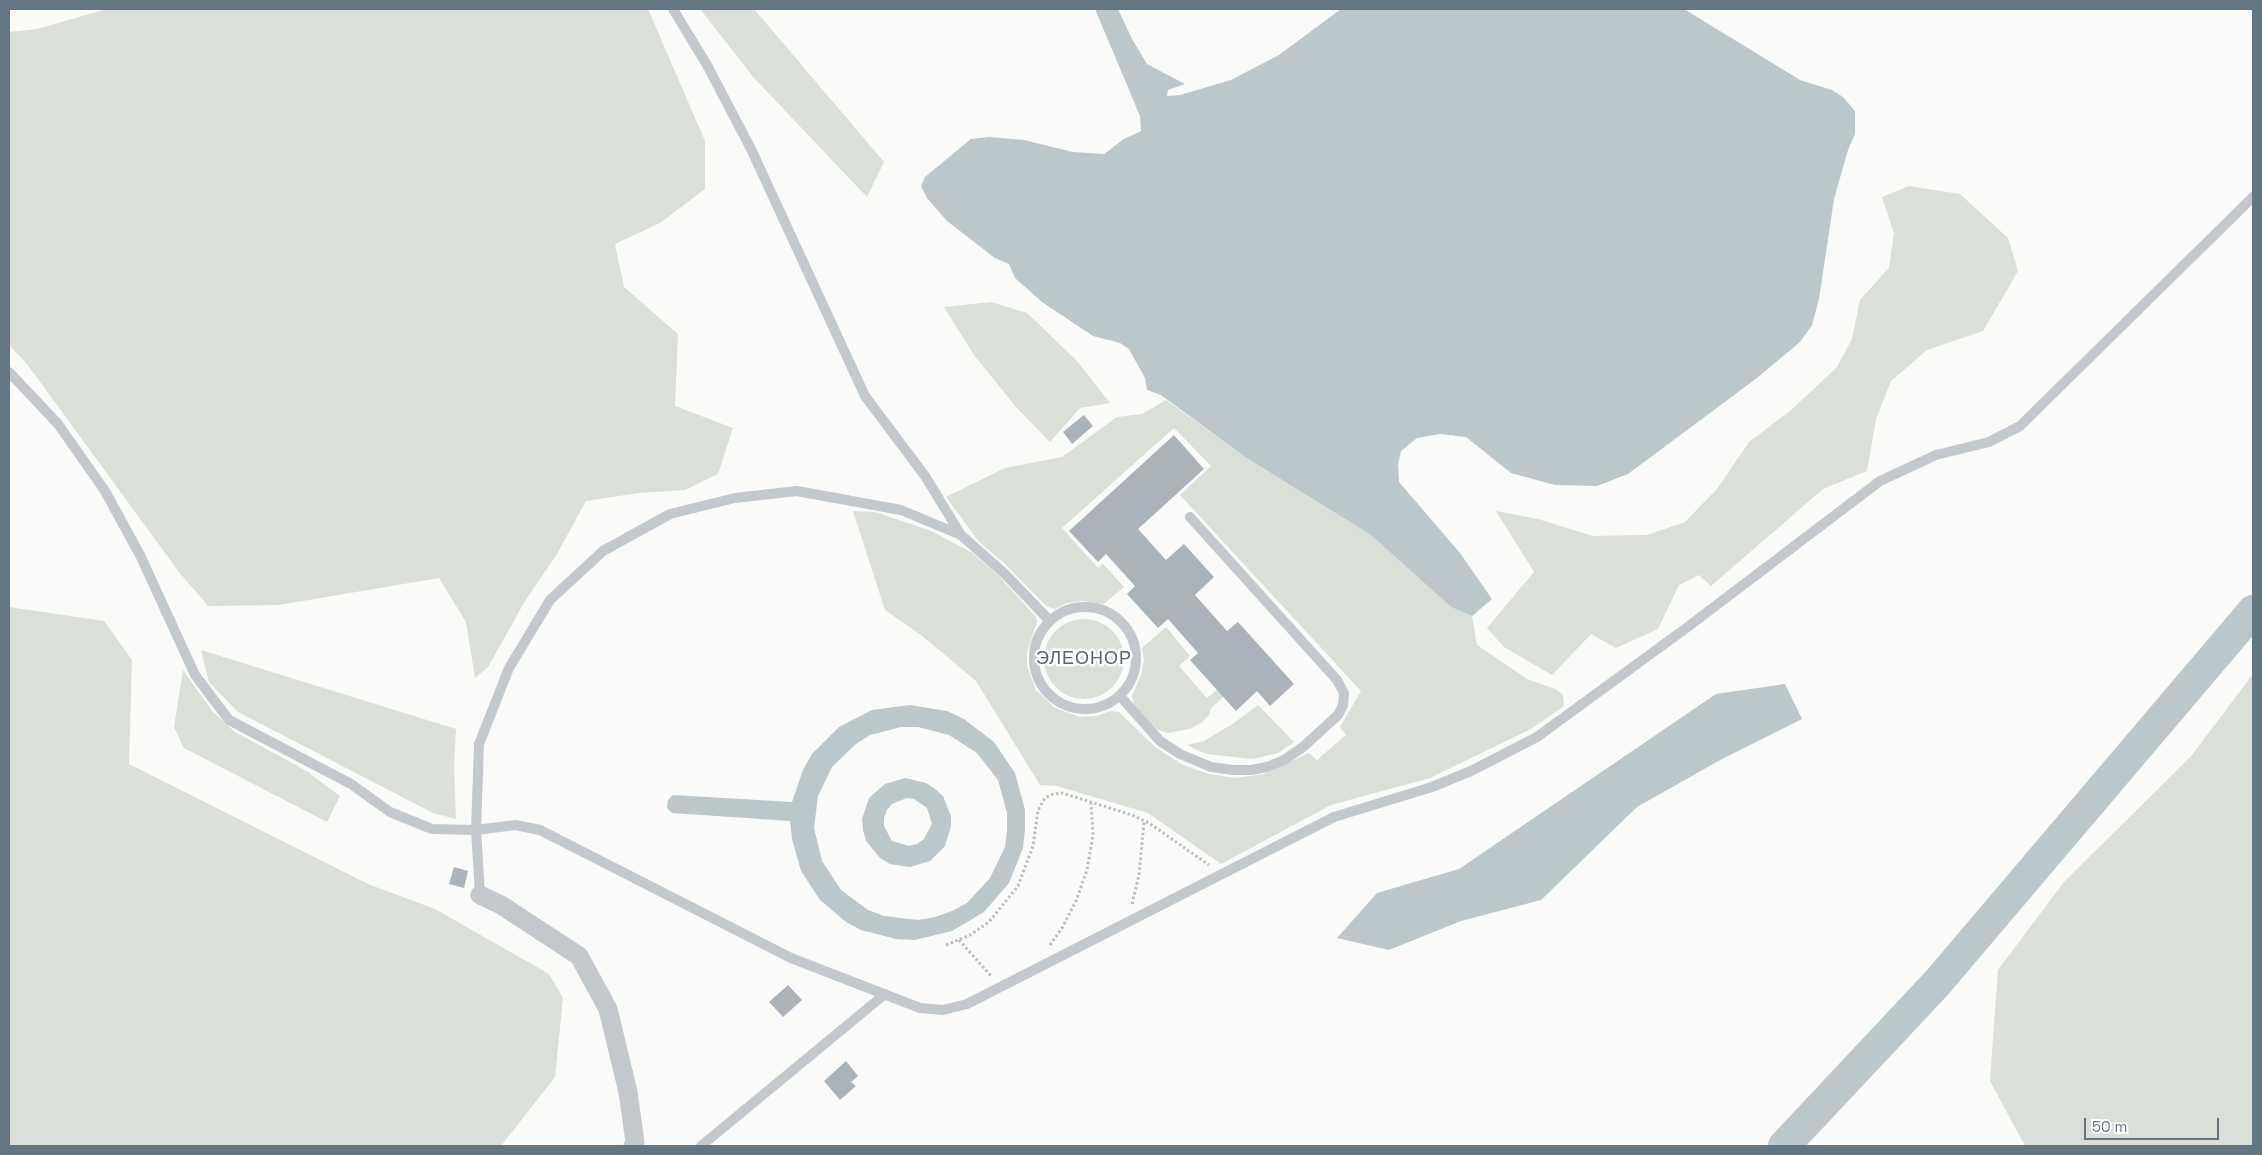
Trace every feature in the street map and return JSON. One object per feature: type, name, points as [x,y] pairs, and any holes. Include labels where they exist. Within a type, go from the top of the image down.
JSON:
[{"type":"street","points":[[480,895],[500,905],[579,956],[608,1009],[628,1092],[634,1146]]},
{"type":"lane","points":[[673,9],[707,65],[751,149],[865,396],[925,476],[961,535],[1006,574],[1049,620]]},
{"type":"lane","points":[[9,372],[58,424],[104,491],[141,557],[195,674],[229,720],[351,784],[390,812],[432,829],[476,830],[515,825],[540,830],[791,958],[920,1008],[943,1010],[967,1004],[1220,873],[1334,817],[1432,788],[1471,771],[1537,737],[1689,626],[1880,481],[1936,456],[1989,442],[2020,426],[2253,197]]},
{"type":"lane","points":[[480,895],[476,830],[479,744],[508,668],[550,600],[603,551],[670,514],[735,498],[797,491],[901,510],[961,535]]},
{"type":"lane","points":[[1120,696],[1160,741],[1180,754],[1211,767],[1233,770],[1251,770],[1267,767],[1284,760],[1303,747],[1338,715],[1343,705],[1344,693],[1337,680],[1190,517]]},
{"type":"lane","points":[[1095,607],[1110,613],[1123,623],[1134,644],[1136,668],[1130,683],[1120,696],[1105,706],[1087,710],[1070,708],[1053,699],[1041,686],[1034,670],[1033,652],[1039,634],[1049,620],[1070,609],[1095,607]]},
{"type":"lane","points":[[701,1146],[885,994]]},
{"type":"path","points":[[946,945],[959,940],[989,922],[1018,886],[1033,846],[1038,810],[1045,798],[1053,794],[1062,793],[1144,821],[1220,873]]},
{"type":"path","points":[[1047,950],[1062,928],[1076,901],[1087,870],[1092,835],[1092,803]]},
{"type":"path","points":[[1127,922],[1139,875],[1144,821]]},
{"type":"path","points":[[959,940],[1001,986]]},
{"type":"shaded area","points":[[107,9],[648,9],[705,141],[705,189],[660,223],[615,244],[624,287],[678,334],[675,406],[733,428],[718,474],[685,490],[639,493],[586,501],[557,554],[525,601],[488,667],[475,678],[466,622],[439,578],[279,605],[208,606],[179,572],[27,364],[9,345],[9,32],[37,29]]},
{"type":"shaded area","points":[[700,9],[754,9],[884,162],[867,197],[754,78]]},
{"type":"shaded area","points":[[1095,9],[1118,9],[1132,39],[1147,64],[1185,84],[1168,90],[1167,96],[1180,95],[1231,80],[1279,55],[1341,9],[1684,9],[1800,80],[1832,90],[1843,97],[1855,111],[1855,134],[1848,150],[1834,199],[1819,299],[1812,325],[1800,342],[1757,378],[1628,474],[1597,486],[1555,485],[1511,473],[1466,437],[1440,434],[1417,438],[1401,451],[1398,464],[1399,482],[1460,553],[1492,599],[1472,616],[1451,607],[1371,535],[1245,457],[1161,395],[1147,390],[1145,378],[1129,349],[1120,343],[1093,336],[1042,302],[1015,278],[1009,264],[995,258],[947,221],[927,198],[921,186],[925,177],[971,139],[989,137],[1024,140],[1073,152],[1104,154],[1124,139],[1141,131],[1140,116]]},
{"type":"shaded area","points":[[1909,186],[1960,194],[2008,238],[2018,271],[1983,331],[1927,350],[1891,381],[1876,419],[1867,471],[1823,489],[1711,586],[1699,575],[1679,585],[1658,629],[1616,648],[1591,634],[1552,675],[1504,647],[1487,628],[1534,572],[1496,511],[1538,519],[1593,536],[1647,535],[1685,522],[1717,489],[1749,442],[1790,411],[1837,367],[1852,339],[1860,300],[1889,268],[1894,233],[1882,197]]},
{"type":"shaded area","points":[[991,302],[1027,313],[1077,361],[1110,403],[1080,408],[1050,442],[1016,407],[974,355],[944,307]]},
{"type":"shaded area","points":[[1166,400],[1245,457],[1371,535],[1451,607],[1472,616],[1477,645],[1527,679],[1555,689],[1563,695],[1564,706],[1531,729],[1430,778],[1331,805],[1221,864],[1148,813],[1057,786],[1040,785],[976,681],[921,635],[885,610],[853,511],[875,512],[929,530],[971,552],[998,575],[1036,617],[1037,622],[1027,652],[1027,666],[1036,690],[1055,708],[1080,717],[1096,716],[1111,711],[1119,712],[1155,747],[1183,765],[1209,774],[1235,778],[1264,774],[1309,753],[1317,760],[1346,735],[1340,727],[1361,691],[1180,495],[1211,466],[1174,428],[1062,528],[1098,568],[1103,564],[1124,587],[1104,604],[1082,601],[1067,603],[1055,609],[1046,606],[1003,562],[980,543],[946,497],[1005,468],[1062,457],[1117,417],[1142,414]]},
{"type":"shaded area","points":[[9,607],[104,621],[132,660],[129,764],[368,884],[435,909],[549,974],[563,998],[555,1077],[501,1146],[9,1146]]},
{"type":"shaded area","points":[[1084,619],[1099,622],[1112,631],[1121,644],[1124,659],[1121,674],[1112,687],[1099,696],[1084,699],[1069,696],[1056,687],[1047,674],[1044,659],[1047,644],[1056,631],[1069,622]]},
{"type":"shaded area","points":[[1166,627],[1190,656],[1179,666],[1207,698],[1233,676],[1239,683],[1211,708],[1209,715],[1202,722],[1190,729],[1168,733],[1158,730],[1149,722],[1135,707],[1132,696],[1141,675],[1144,660],[1142,648]]},
{"type":"shaded area","points":[[201,650],[456,729],[454,767],[456,819],[433,813],[238,712],[209,682]]},
{"type":"shaded area","points":[[183,670],[212,711],[235,732],[305,770],[340,796],[327,822],[184,748],[174,727]]},
{"type":"shaded area","points":[[2253,674],[2253,1146],[2025,1146],[1990,1081],[1998,970],[2064,882],[2192,755]]},
{"type":"shaded area","points":[[1785,684],[1802,719],[1722,759],[1637,807],[1541,900],[1461,921],[1389,950],[1337,938],[1377,893],[1459,869],[1716,694]]},
{"type":"shaded area","points":[[910,705],[947,711],[964,719],[994,742],[1015,773],[1025,810],[1023,848],[1009,883],[984,912],[952,931],[915,940],[896,939],[861,930],[846,922],[820,900],[801,871],[792,839],[790,821],[672,813],[667,808],[668,800],[673,795],[792,802],[803,770],[812,754],[839,727],[872,710]],"holes":[[[901,727],[918,727],[949,735],[977,753],[998,780],[1007,813],[1005,847],[990,878],[967,903],[935,917],[918,920],[884,916],[868,910],[841,890],[822,861],[814,828],[818,796],[832,767],[856,744],[870,735]]]},
{"type":"shaded area","points":[[1258,705],[1294,742],[1278,753],[1253,759],[1206,754],[1187,745],[1204,741],[1234,723]]},
{"type":"shaded area","points":[[905,778],[926,783],[943,796],[951,816],[951,826],[945,846],[930,861],[910,867],[890,864],[880,858],[866,841],[862,819],[869,798],[885,784]],"holes":[[[907,798],[914,799],[927,808],[932,824],[924,839],[917,844],[909,846],[892,841],[884,826],[887,810],[892,804]]]},
{"type":"building","points":[[1084,415],[1093,426],[1072,444],[1063,432]]},
{"type":"building","points":[[1174,435],[1204,469],[1138,529],[1166,560],[1184,544],[1214,577],[1195,595],[1227,631],[1238,622],[1294,684],[1270,706],[1257,691],[1236,711],[1190,660],[1198,653],[1168,619],[1158,628],[1127,594],[1135,586],[1106,554],[1098,562],[1069,531]]},
{"type":"building","points":[[454,867],[468,871],[464,888],[449,884]]},
{"type":"building","points":[[788,985],[802,1000],[783,1017],[769,1002]]},
{"type":"building","points":[[846,1061],[858,1076],[851,1082],[856,1086],[840,1100],[824,1081]]},
{"type":"waterway","points":[[1784,1146],[1937,983],[2253,611]]},
{"type":"district","name":"ЭЛЕОНОР","points":[[1084,659]]}]
